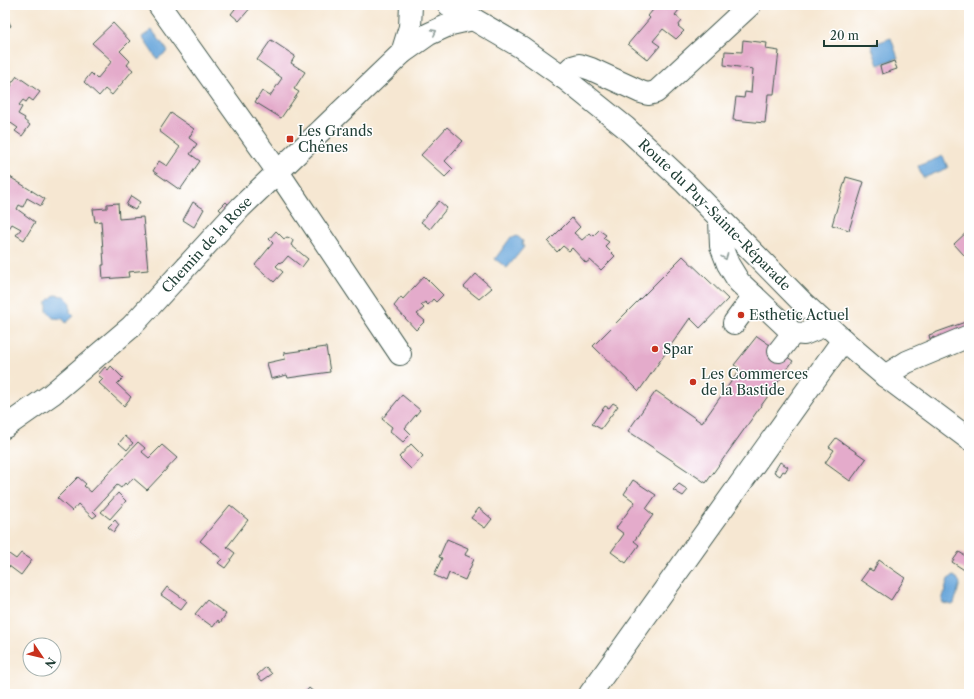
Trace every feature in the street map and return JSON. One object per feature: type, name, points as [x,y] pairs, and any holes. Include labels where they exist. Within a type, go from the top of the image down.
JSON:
[{"type":"street","points":[[160,5],[278,172],[400,354]]},
{"type":"street","name":"Chemin de la Rose","points":[[402,53],[410,27],[411,5]]},
{"type":"street","name":"Route du Puy-Sainte-Réparade","points":[[449,5],[521,47],[562,76],[625,127],[685,183],[826,325],[885,376],[969,439]]},
{"type":"street","points":[[562,76],[572,67],[579,65],[641,92],[648,94],[656,92],[750,5]]},
{"type":"street","name":"Chemin de la Rose","points":[[5,426],[52,394],[131,327],[241,207],[402,53],[429,34],[451,24],[473,19]]},
{"type":"street","points":[[720,219],[721,246],[728,264],[739,282],[793,333],[804,334],[826,325]]},
{"type":"street","points":[[734,323],[754,296]]},
{"type":"street","points":[[779,351],[793,333]]},
{"type":"street","points":[[885,376],[907,362],[969,336]]},
{"type":"street","points":[[590,694],[843,340]]},
{"type":"water","points":[[152,30],[168,51],[157,59],[142,37]]},
{"type":"water","points":[[891,38],[898,58],[878,65],[871,45]]},
{"type":"water","points":[[943,156],[948,168],[923,178],[918,166]]},
{"type":"water","points":[[517,236],[523,241],[522,244],[524,247],[507,268],[495,259],[511,237]]},
{"type":"water","points":[[54,295],[64,296],[70,302],[70,312],[74,316],[66,323],[63,319],[53,318],[47,311],[47,302]]},
{"type":"water","points":[[953,576],[957,578],[960,583],[954,604],[952,605],[943,603],[942,601],[948,579]]},
{"type":"building","points":[[238,5],[253,5],[239,21],[231,14]]},
{"type":"building","points":[[657,5],[683,5],[675,15],[682,21],[678,26],[684,31],[676,39],[663,29],[653,41],[660,46],[648,60],[628,44],[650,18],[648,16]]},
{"type":"building","points":[[5,14],[11,26],[5,29]]},
{"type":"building","points":[[113,23],[130,41],[120,51],[130,61],[127,65],[133,70],[112,95],[105,89],[99,96],[84,82],[91,73],[97,79],[112,61],[92,43]]},
{"type":"building","points":[[271,40],[295,56],[291,63],[305,72],[294,89],[299,92],[281,118],[255,102],[262,91],[270,96],[282,78],[257,60]]},
{"type":"building","points":[[743,40],[767,43],[766,49],[779,51],[774,94],[768,94],[765,123],[733,120],[736,97],[744,98],[745,92],[751,93],[753,69],[724,65],[725,51],[742,52]]},
{"type":"building","points":[[894,61],[897,69],[882,74],[880,66]]},
{"type":"building","points":[[17,76],[40,92],[33,101],[29,98],[26,102],[23,100],[19,105],[22,107],[18,114],[25,118],[24,120],[30,125],[22,136],[15,131],[18,128],[5,119],[5,94]]},
{"type":"building","points":[[171,113],[194,129],[189,138],[197,144],[190,154],[200,161],[180,190],[153,171],[159,161],[167,166],[180,147],[159,131]]},
{"type":"building","points":[[447,127],[463,141],[445,161],[453,169],[445,177],[421,155]]},
{"type":"building","points":[[10,177],[45,199],[41,206],[27,198],[23,207],[19,205],[17,209],[35,222],[24,240],[16,235],[21,229],[12,224],[6,233],[5,232],[5,186]]},
{"type":"building","points":[[846,177],[864,182],[849,230],[832,225]]},
{"type":"building","points":[[131,196],[140,202],[135,210],[126,205]]},
{"type":"building","points":[[439,201],[447,208],[430,229],[421,222]]},
{"type":"building","points":[[193,202],[204,209],[194,227],[183,220]]},
{"type":"building","points":[[226,202],[230,206],[223,213],[219,209]]},
{"type":"building","points":[[118,203],[119,219],[143,217],[148,270],[128,272],[129,277],[103,279],[102,265],[104,265],[101,221],[95,222],[93,209],[107,208],[107,204]]},
{"type":"building","points":[[572,218],[580,227],[574,233],[582,240],[590,233],[593,236],[599,230],[606,235],[603,238],[609,242],[605,246],[615,256],[601,270],[590,260],[586,263],[572,248],[569,251],[563,246],[557,252],[548,242]]},
{"type":"building","points":[[969,230],[969,251],[964,255],[954,244]]},
{"type":"building","points":[[276,231],[284,239],[287,237],[292,239],[293,241],[291,245],[308,259],[302,267],[288,256],[282,263],[280,262],[276,266],[283,272],[274,282],[255,265],[273,243],[269,239]]},
{"type":"building","points":[[683,256],[728,299],[700,328],[690,318],[639,391],[593,346]]},
{"type":"building","points":[[476,274],[492,288],[479,299],[464,287]]},
{"type":"building","points":[[424,276],[443,295],[436,302],[433,299],[428,305],[425,302],[421,305],[424,308],[417,314],[425,321],[416,330],[394,306],[401,297],[403,299]]},
{"type":"building","points":[[968,321],[969,326],[937,345],[934,337],[930,339],[929,335]]},
{"type":"building","points":[[757,336],[793,361],[706,483],[628,431],[656,391],[702,423],[740,369],[734,365]]},
{"type":"building","points":[[326,347],[330,372],[288,378],[287,375],[271,379],[267,363],[285,359],[284,353]]},
{"type":"building","points":[[111,366],[123,378],[117,384],[131,397],[124,406],[99,383],[103,379],[98,375],[105,367],[108,370]]},
{"type":"building","points":[[402,395],[420,410],[405,428],[411,434],[403,442],[390,431],[392,427],[382,419]]},
{"type":"building","points":[[613,403],[618,406],[601,429],[592,424],[605,406],[609,408]]},
{"type":"building","points":[[125,436],[133,443],[127,450],[119,443]]},
{"type":"building","points":[[836,438],[866,459],[850,481],[825,463],[834,450],[829,447]]},
{"type":"building","points":[[138,442],[145,448],[142,452],[149,458],[162,445],[177,458],[147,490],[133,478],[127,485],[125,483],[121,488],[117,485],[93,511],[97,515],[93,518],[78,504],[72,511],[57,498],[78,477],[86,484],[84,486],[91,492]]},
{"type":"building","points":[[411,444],[423,456],[411,469],[399,457]]},
{"type":"building","points":[[780,462],[788,467],[780,476],[774,472]]},
{"type":"building","points":[[633,480],[656,495],[646,509],[653,515],[634,541],[639,545],[626,563],[611,552],[624,534],[616,528],[635,502],[624,494]]},
{"type":"building","points":[[679,484],[688,490],[683,496],[673,490]]},
{"type":"building","points":[[118,493],[126,501],[110,519],[101,512]]},
{"type":"building","points":[[230,505],[248,520],[227,547],[235,553],[225,568],[218,563],[222,559],[200,541]]},
{"type":"building","points":[[479,508],[492,519],[485,528],[471,518]]},
{"type":"building","points":[[115,520],[119,525],[114,532],[108,527]]},
{"type":"building","points":[[447,539],[468,548],[465,555],[474,559],[465,580],[449,573],[446,581],[434,575],[442,558],[439,557]]},
{"type":"building","points":[[6,552],[16,559],[21,553],[32,560],[21,575],[9,566],[5,573]]},
{"type":"building","points":[[959,552],[969,558],[969,573],[952,562]]},
{"type":"building","points":[[879,560],[905,578],[891,600],[861,580],[869,569],[873,571]]},
{"type":"building","points":[[167,587],[187,601],[181,609],[161,595]]},
{"type":"building","points":[[207,600],[226,614],[220,623],[218,620],[213,627],[195,614]]},
{"type":"building","points":[[266,667],[272,674],[262,681],[257,675]]},
{"type":"building","points":[[969,686],[969,694],[964,694]]},
{"type":"building","points":[[309,688],[316,694],[304,694]]},
{"type":"place","name":"Les Grands Chênes","points":[[290,139]]},
{"type":"place","name":"Esthetic Actuel","points":[[741,315]]},
{"type":"place","name":"Spar","points":[[655,349]]},
{"type":"place","name":"Les Commerces de la Bastide","points":[[693,382]]}]
